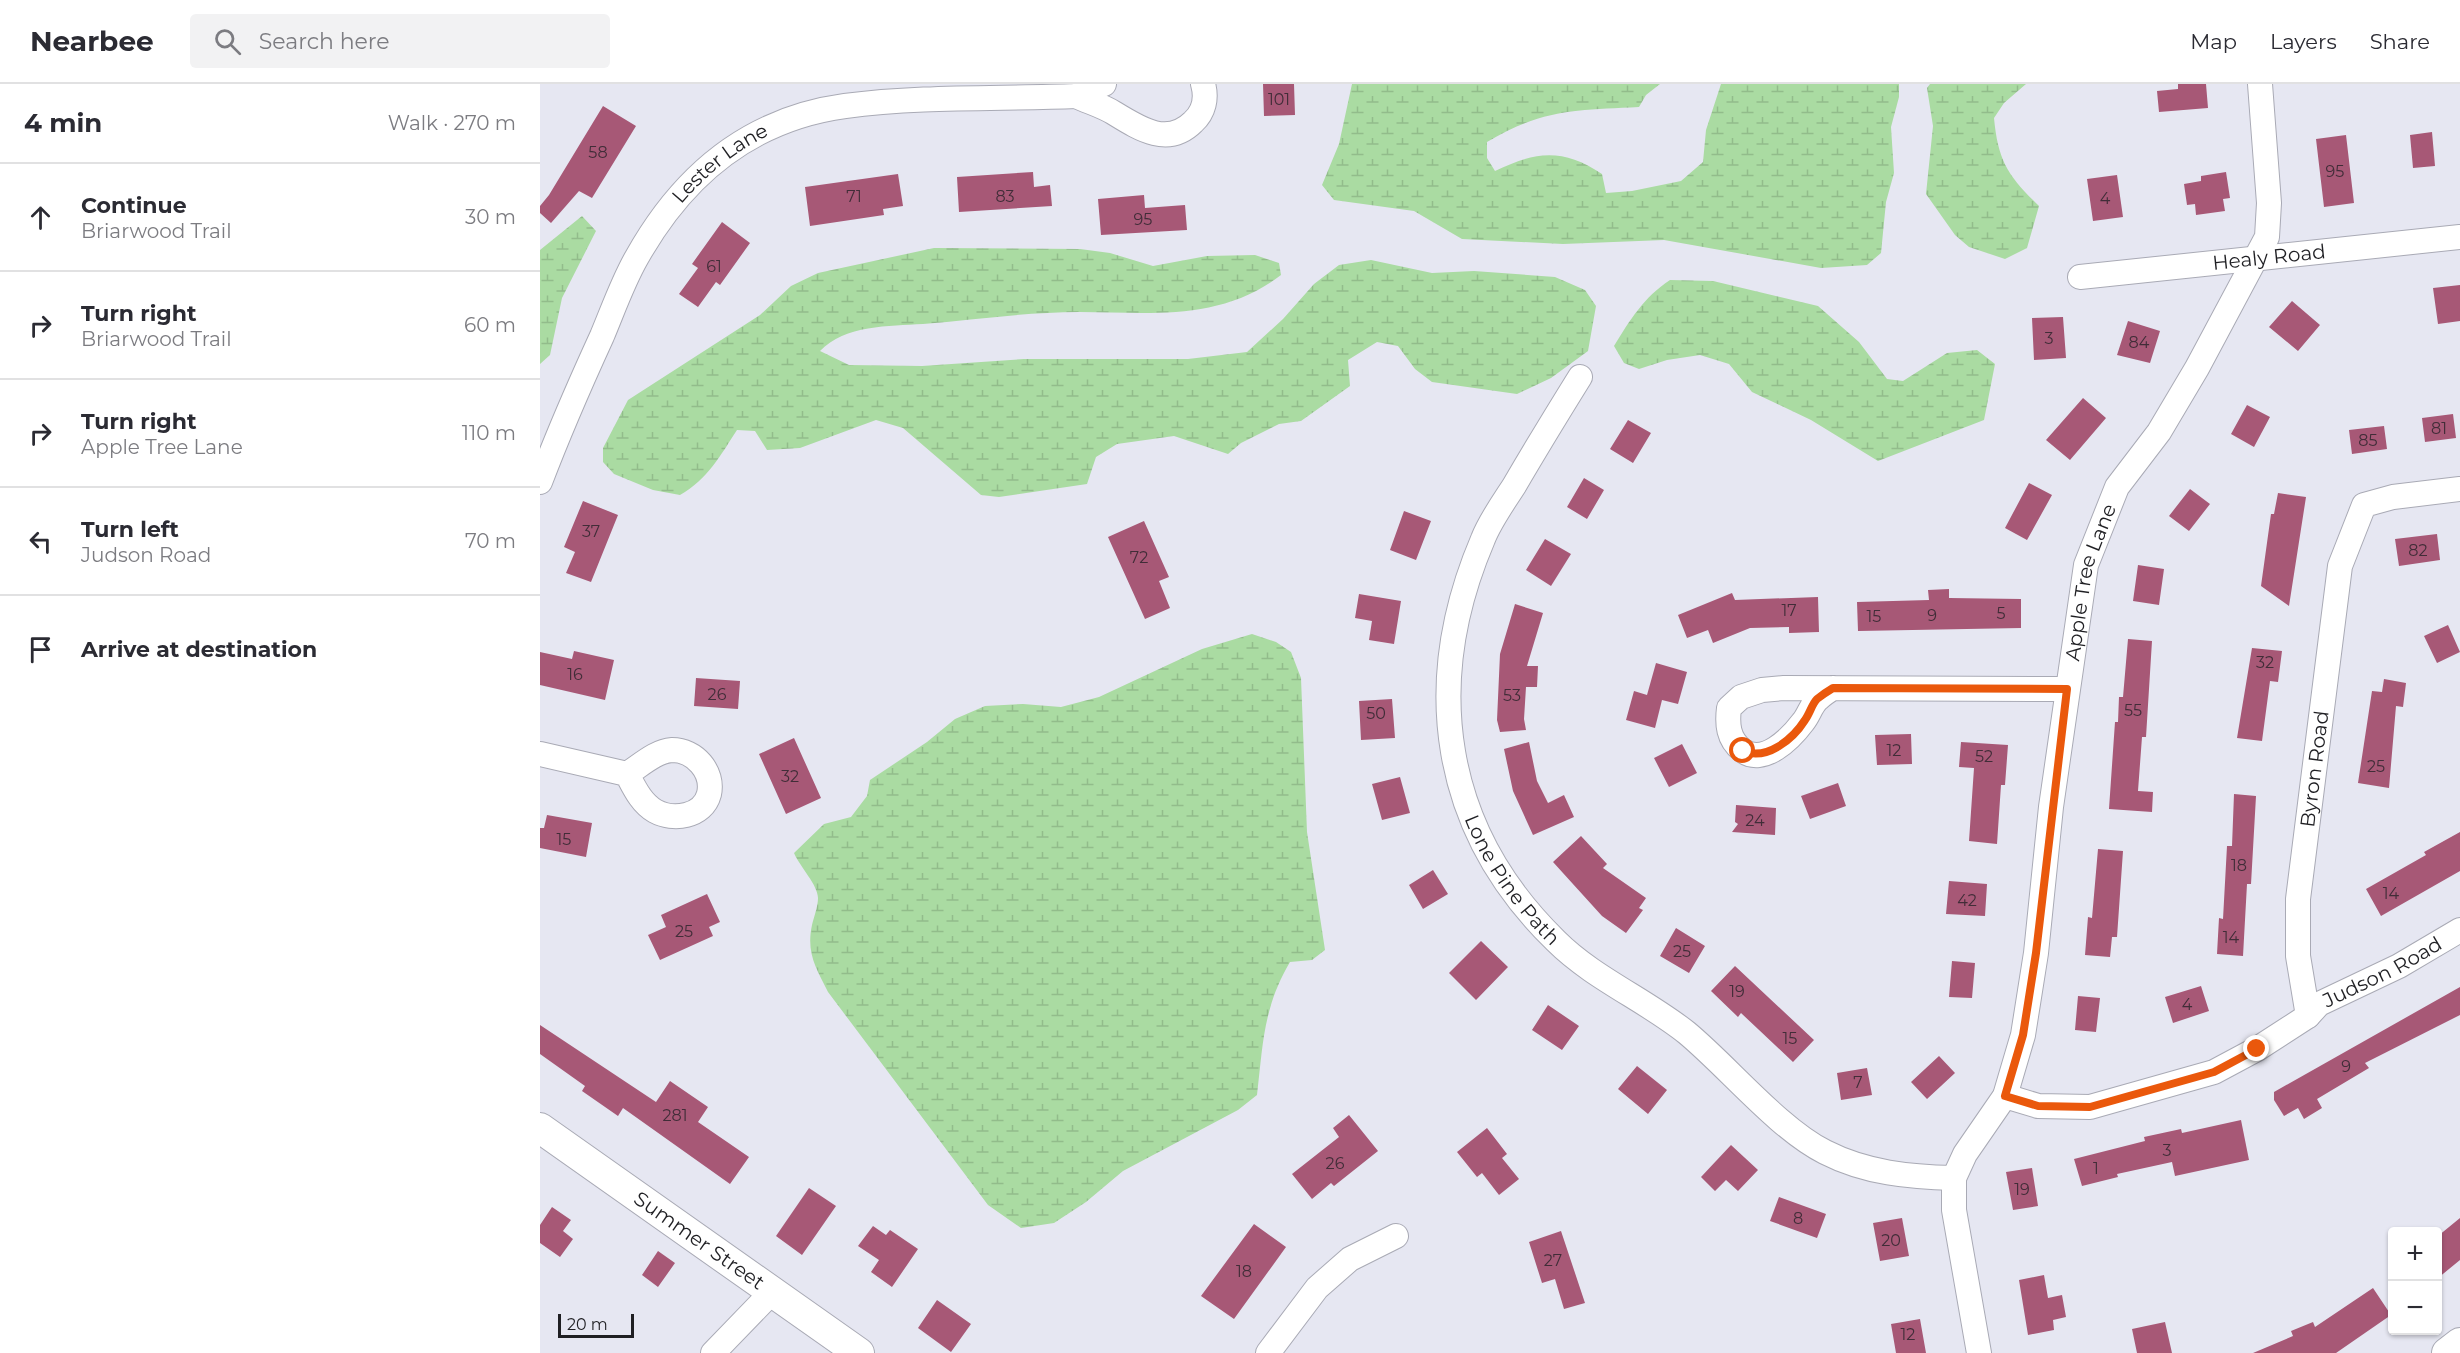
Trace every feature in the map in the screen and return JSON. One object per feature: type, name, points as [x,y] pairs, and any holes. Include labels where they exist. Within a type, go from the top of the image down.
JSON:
[{"type":"street","name":"Lester Lane","points":[[540,482],[560,429],[636,258],[671,204],[702,170],[727,151],[766,129],[803,116],[844,106],[1076,96],[1104,84]]},
{"type":"street","name":"Lester Lane","points":[[1076,96],[1112,112],[1139,130],[1162,135],[1185,130],[1202,113],[1205,92],[1203,84]]},
{"type":"street","name":"Apple Tree Lane","points":[[1979,1353],[1954,1210],[1954,1178],[1965,1154],[2005,1096],[2023,1035],[2036,953],[2067,689],[2086,565],[2117,487],[2160,432],[2267,237],[2270,203],[2260,84]]},
{"type":"street","name":"Healy Road","points":[[2080,277],[2460,237]]},
{"type":"street","name":"Lone Pine Path","points":[[1580,377],[1484,536],[1463,588],[1454,628],[1449,699],[1451,752],[1461,795],[1478,834],[1506,883],[1526,910],[1558,944],[1615,985],[1659,1011],[1712,1054],[1788,1127],[1823,1152],[1859,1166],[1893,1174],[1954,1178]]},
{"type":"street","name":"Byron Road","points":[[2308,1016],[2298,956],[2298,899],[2340,566],[2364,505],[2393,497],[2460,489]]},
{"type":"street","points":[[1833,688],[2067,689]]},
{"type":"street","points":[[540,754],[627,774]]},
{"type":"street","name":"Judson Road","points":[[2005,1096],[2038,1106],[2090,1107],[2214,1072],[2257,1049],[2308,1016],[2319,1004],[2399,966],[2460,930]]},
{"type":"street","name":"Summer Street","points":[[540,1128],[774,1290],[859,1353]]},
{"type":"street","points":[[1268,1353],[1317,1288],[1350,1259],[1396,1236]]},
{"type":"street","points":[[713,1353],[774,1290]]},
{"type":"street","points":[[2447,1353],[2460,1343]]},
{"type":"green space","points":[[1352,84],[1660,84],[1646,95],[1639,107],[1560,113],[1525,123],[1487,142],[1487,158],[1495,171],[1537,156],[1562,156],[1602,174],[1606,193],[1632,191],[1681,181],[1703,162],[1706,130],[1721,84],[1899,84],[1899,97],[1891,127],[1894,173],[1886,202],[1881,253],[1867,265],[1821,268],[1664,240],[1563,244],[1462,239],[1414,211],[1334,200],[1322,185],[1339,144]]},
{"type":"green space","points":[[1930,84],[2026,84],[2004,103],[1994,118],[1998,146],[2006,167],[2019,186],[2039,206],[2027,248],[2005,259],[1969,247],[1955,235],[1926,194],[1933,126],[1927,88]]},
{"type":"green space","points":[[582,216],[596,231],[562,298],[550,355],[540,364],[540,250]]},
{"type":"green space","points":[[934,248],[1080,249],[1110,253],[1153,266],[1207,256],[1255,255],[1279,263],[1281,275],[1233,301],[1209,307],[1158,313],[1040,313],[868,328],[842,336],[830,342],[820,351],[849,365],[922,366],[1024,359],[1188,359],[1247,352],[1283,319],[1314,284],[1339,265],[1371,260],[1432,273],[1474,271],[1555,277],[1585,290],[1596,306],[1588,351],[1551,378],[1517,394],[1432,382],[1415,369],[1398,346],[1377,342],[1348,360],[1350,386],[1301,421],[1279,424],[1241,443],[1228,454],[1174,436],[1117,444],[1096,457],[1087,484],[999,497],[981,495],[903,428],[876,420],[800,448],[767,450],[755,431],[737,430],[706,474],[680,495],[653,490],[614,474],[603,462],[603,448],[628,400],[760,315],[791,286],[818,273]]},
{"type":"green space","points":[[1670,280],[1713,281],[1818,306],[1859,342],[1887,379],[1903,381],[1947,353],[1977,350],[1995,364],[1984,420],[1878,461],[1811,420],[1752,392],[1729,364],[1700,355],[1667,360],[1639,369],[1624,363],[1614,346],[1645,301]]},
{"type":"green space","points":[[1252,634],[1276,642],[1291,652],[1301,678],[1307,832],[1325,950],[1312,960],[1290,962],[1281,979],[1269,1011],[1257,1095],[1238,1110],[1123,1171],[1086,1202],[1054,1223],[1021,1228],[988,1205],[828,992],[813,960],[810,944],[818,901],[817,893],[794,853],[824,824],[851,817],[867,796],[870,780],[927,742],[955,719],[985,706],[1023,704],[1061,707],[1099,697],[1202,649]]},
{"type":"building","points":[[1263,84],[1294,84],[1295,115],[1264,116]]},
{"type":"building","points":[[2178,84],[2206,84],[2208,108],[2159,112],[2157,91],[2178,89]]},
{"type":"building","points":[[603,106],[636,126],[592,198],[579,191],[551,223],[540,213],[540,206]]},
{"type":"building","points":[[2432,132],[2435,166],[2413,168],[2410,135]]},
{"type":"building","points":[[2346,135],[2354,203],[2324,207],[2316,139]]},
{"type":"building","points":[[1033,172],[1034,187],[1050,185],[1052,206],[959,212],[957,177]]},
{"type":"building","points":[[2226,172],[2230,198],[2223,199],[2225,211],[2196,215],[2195,204],[2187,205],[2184,184],[2201,181],[2201,176]]},
{"type":"building","points":[[898,174],[903,206],[883,209],[884,215],[810,226],[805,187]]},
{"type":"building","points":[[2117,175],[2123,217],[2093,221],[2087,179]]},
{"type":"building","points":[[1144,195],[1145,208],[1185,205],[1187,230],[1101,235],[1098,199]]},
{"type":"building","points":[[722,222],[750,243],[720,285],[716,282],[698,307],[679,294],[698,268],[692,264]]},
{"type":"building","points":[[2460,285],[2460,321],[2438,324],[2433,288]]},
{"type":"building","points":[[2292,301],[2320,325],[2298,351],[2269,327]]},
{"type":"building","points":[[2063,317],[2066,358],[2034,360],[2032,318]]},
{"type":"building","points":[[2128,321],[2160,331],[2150,363],[2117,355]]},
{"type":"building","points":[[2083,398],[2106,418],[2070,460],[2046,440]]},
{"type":"building","points":[[2247,405],[2270,417],[2254,447],[2231,434]]},
{"type":"building","points":[[2453,414],[2456,438],[2425,442],[2422,418]]},
{"type":"building","points":[[1628,420],[1651,433],[1633,463],[1610,449]]},
{"type":"building","points":[[2384,426],[2387,449],[2352,454],[2349,430]]},
{"type":"building","points":[[1584,478],[1604,490],[1587,519],[1567,507]]},
{"type":"building","points":[[2029,483],[2052,495],[2027,540],[2005,528]]},
{"type":"building","points":[[2190,489],[2210,504],[2189,531],[2169,516]]},
{"type":"building","points":[[2278,493],[2306,497],[2289,606],[2261,586],[2271,514],[2274,514]]},
{"type":"building","points":[[583,501],[618,515],[591,582],[566,573],[575,552],[564,547]]},
{"type":"building","points":[[1404,511],[1431,521],[1416,560],[1390,550]]},
{"type":"building","points":[[1144,521],[1169,577],[1159,581],[1170,608],[1145,619],[1108,537]]},
{"type":"building","points":[[2437,534],[2440,560],[2399,566],[2395,539]]},
{"type":"building","points":[[1545,539],[1571,554],[1551,586],[1526,570]]},
{"type":"building","points":[[2138,565],[2164,569],[2159,605],[2133,601]]},
{"type":"building","points":[[1949,589],[1949,598],[2021,599],[2021,628],[1858,631],[1857,602],[1929,600],[1928,590]]},
{"type":"building","points":[[1732,593],[1735,600],[1818,597],[1819,632],[1789,633],[1789,627],[1750,628],[1713,643],[1708,630],[1687,638],[1678,615]]},
{"type":"building","points":[[1359,594],[1401,601],[1394,644],[1369,640],[1372,621],[1355,618]]},
{"type":"building","points":[[1515,604],[1543,613],[1527,666],[1538,666],[1537,687],[1526,687],[1524,719],[1526,730],[1500,732],[1497,720],[1500,654]]},
{"type":"building","points":[[2448,625],[2460,652],[2437,663],[2424,636]]},
{"type":"building","points":[[2128,639],[2152,641],[2146,737],[2142,737],[2138,791],[2153,792],[2152,812],[2109,809],[2115,722],[2118,722],[2119,697],[2123,697]]},
{"type":"building","points":[[2252,648],[2282,651],[2278,682],[2270,681],[2262,741],[2237,738]]},
{"type":"building","points":[[574,651],[614,660],[605,700],[540,685],[540,652],[572,659]]},
{"type":"building","points":[[1656,663],[1687,672],[1678,704],[1662,700],[1655,728],[1626,720],[1634,691],[1647,695]]},
{"type":"building","points":[[696,678],[740,681],[738,709],[694,706]]},
{"type":"building","points":[[2384,679],[2406,683],[2403,707],[2396,706],[2389,788],[2358,783],[2372,691],[2382,692]]},
{"type":"building","points":[[1392,699],[1395,738],[1361,740],[1359,701]]},
{"type":"building","points":[[1911,734],[1912,764],[1877,765],[1875,735]]},
{"type":"building","points":[[794,738],[821,798],[786,814],[759,754]]},
{"type":"building","points":[[1529,742],[1537,781],[1548,803],[1564,795],[1574,817],[1533,835],[1513,791],[1504,749]]},
{"type":"building","points":[[1961,742],[2008,745],[2005,785],[2001,785],[1997,844],[1969,841],[1974,768],[1959,767]]},
{"type":"building","points":[[1682,744],[1697,773],[1669,787],[1654,758]]},
{"type":"building","points":[[1400,777],[1410,813],[1382,820],[1372,784]]},
{"type":"building","points":[[1838,783],[1846,806],[1810,819],[1801,796]]},
{"type":"building","points":[[2234,794],[2256,796],[2251,884],[2247,884],[2243,956],[2217,954],[2219,918],[2223,919],[2227,846],[2232,846]]},
{"type":"building","points":[[1736,805],[1776,808],[1775,835],[1732,832],[1738,824],[1735,822]]},
{"type":"building","points":[[547,815],[592,823],[586,857],[540,848],[540,828],[544,828]]},
{"type":"building","points":[[2460,832],[2460,871],[2381,916],[2366,889],[2426,855],[2424,852]]},
{"type":"building","points":[[1581,836],[1607,864],[1603,868],[1646,898],[1639,908],[1643,910],[1626,933],[1602,916],[1553,862]]},
{"type":"building","points":[[2098,849],[2123,851],[2117,937],[2112,937],[2110,957],[2085,955],[2088,917],[2092,918]]},
{"type":"building","points":[[1433,870],[1448,894],[1423,909],[1409,885]]},
{"type":"building","points":[[1949,881],[1987,884],[1985,916],[1946,914]]},
{"type":"building","points":[[707,894],[720,922],[709,927],[713,936],[660,960],[648,935],[666,927],[661,915]]},
{"type":"building","points":[[1676,928],[1705,946],[1689,973],[1660,956]]},
{"type":"building","points":[[1481,941],[1508,967],[1476,1000],[1449,973]]},
{"type":"building","points":[[1952,961],[1975,963],[1972,998],[1949,997]]},
{"type":"building","points":[[1735,966],[1814,1040],[1793,1062],[1741,1013],[1738,1017],[1711,991]]},
{"type":"building","points":[[2201,986],[2209,1011],[2173,1023],[2165,997]]},
{"type":"building","points":[[2460,987],[2460,1015],[2365,1063],[2369,1068],[2317,1099],[2322,1108],[2304,1119],[2298,1108],[2284,1116],[2274,1100],[2274,1092]]},
{"type":"building","points":[[2078,996],[2100,998],[2096,1032],[2075,1030]]},
{"type":"building","points":[[1548,1005],[1579,1026],[1562,1050],[1532,1030]]},
{"type":"building","points":[[540,1025],[656,1102],[670,1081],[708,1107],[698,1122],[749,1157],[730,1184],[623,1108],[618,1116],[582,1091],[585,1086],[540,1054]]},
{"type":"building","points":[[1939,1056],[1955,1073],[1927,1099],[1911,1082]]},
{"type":"building","points":[[1637,1066],[1667,1090],[1648,1114],[1618,1089]]},
{"type":"building","points":[[1867,1068],[1872,1095],[1841,1100],[1837,1073]]},
{"type":"building","points":[[1349,1115],[1378,1151],[1334,1186],[1331,1183],[1312,1199],[1292,1174],[1339,1137],[1333,1128]]},
{"type":"building","points":[[2241,1120],[2249,1160],[2175,1176],[2172,1162],[2117,1174],[2118,1177],[2082,1186],[2074,1159],[2145,1141],[2144,1137],[2181,1129],[2182,1133]]},
{"type":"building","points":[[1487,1128],[1507,1154],[1502,1158],[1519,1179],[1499,1195],[1482,1173],[1477,1177],[1457,1152]]},
{"type":"building","points":[[1731,1145],[1758,1170],[1738,1191],[1726,1180],[1715,1191],[1701,1177]]},
{"type":"building","points":[[2032,1168],[2038,1206],[2013,1210],[2006,1172]]},
{"type":"building","points":[[809,1188],[836,1206],[802,1255],[776,1236]]},
{"type":"building","points":[[1779,1197],[1826,1214],[1817,1238],[1770,1221]]},
{"type":"building","points":[[552,1207],[571,1220],[563,1231],[573,1239],[560,1257],[540,1243],[540,1225]]},
{"type":"building","points":[[1902,1218],[1909,1256],[1880,1261],[1873,1223]]},
{"type":"building","points":[[2460,1218],[2460,1260],[2442,1275],[2442,1233]]},
{"type":"building","points":[[1254,1224],[1286,1247],[1234,1319],[1201,1296]]},
{"type":"building","points":[[873,1226],[886,1235],[890,1230],[918,1249],[892,1287],[871,1272],[879,1260],[858,1246]]},
{"type":"building","points":[[1561,1231],[1585,1303],[1564,1309],[1555,1279],[1542,1283],[1529,1242]]},
{"type":"building","points":[[658,1251],[675,1263],[658,1287],[642,1275]]},
{"type":"building","points":[[2044,1275],[2048,1298],[2062,1295],[2066,1317],[2053,1320],[2054,1330],[2028,1335],[2019,1280]]},
{"type":"building","points":[[2373,1288],[2388,1310],[2388,1317],[2336,1353],[2253,1353],[2293,1336],[2291,1331],[2313,1322],[2315,1327]]},
{"type":"building","points":[[937,1300],[971,1324],[951,1352],[918,1328]]},
{"type":"building","points":[[1920,1319],[1926,1353],[1896,1353],[1891,1324]]},
{"type":"building","points":[[2165,1322],[2172,1353],[2137,1353],[2132,1329]]},
{"type":"route","points":[[1743,751],[1750,754],[1764,754],[1779,747],[1805,721],[1816,700],[1833,688],[1872,686],[2067,689],[2051,807],[2036,953],[2023,1035],[2005,1096],[2038,1106],[2090,1107],[2214,1072],[2257,1049]]}]
